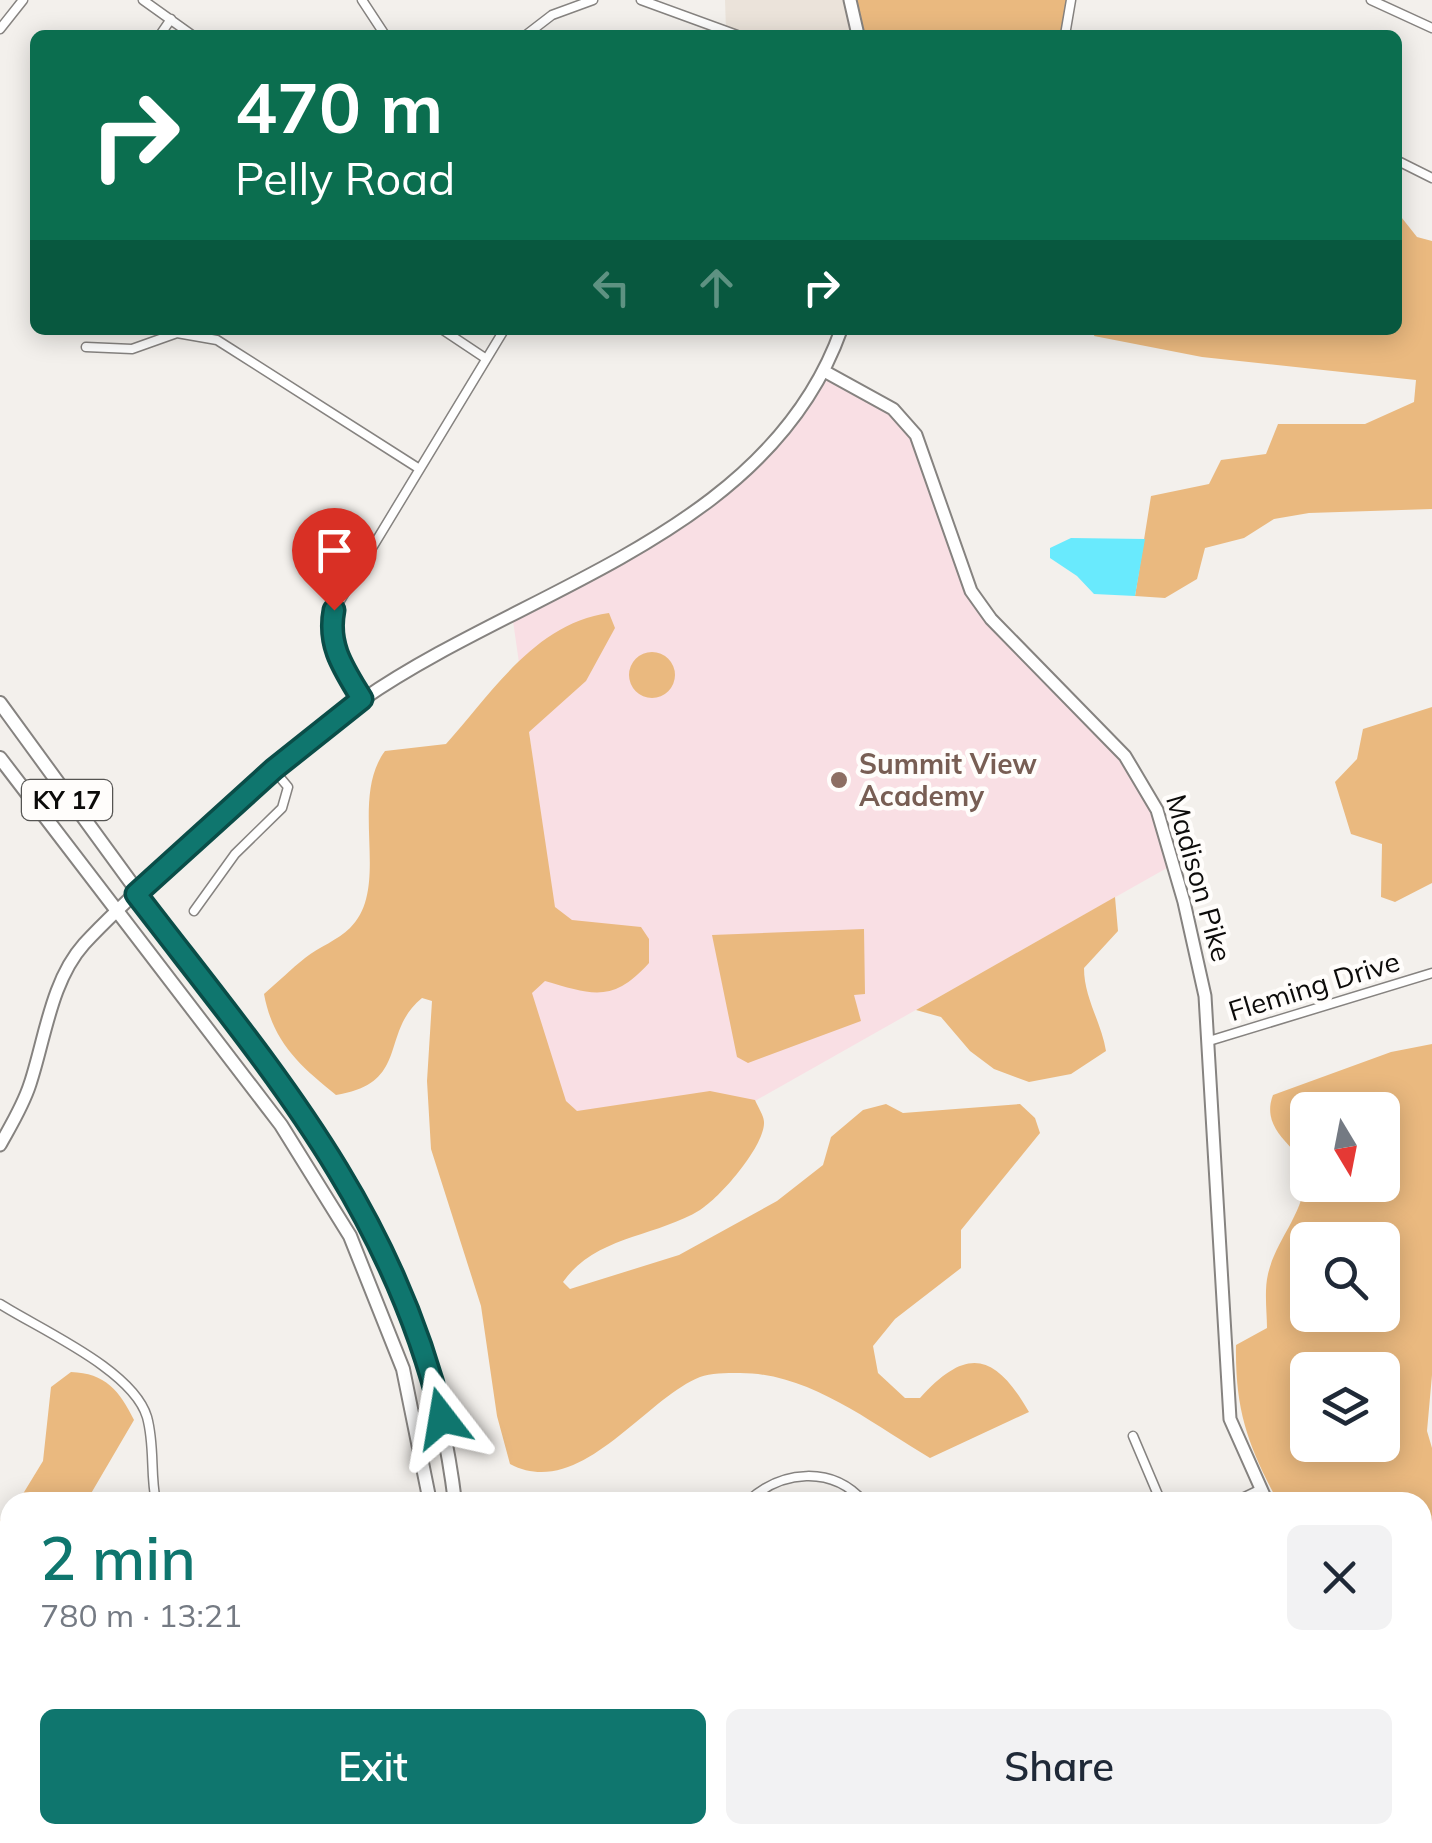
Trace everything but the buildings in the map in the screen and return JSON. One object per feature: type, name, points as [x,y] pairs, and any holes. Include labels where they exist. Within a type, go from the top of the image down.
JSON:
[{"type":"main road","name":"KY 17","points":[[0,703],[136,894],[330,1154],[370,1219],[422,1341],[442,1418],[453,1492]]},
{"type":"main road","name":"KY 17","points":[[0,758],[116,915],[281,1125],[350,1236],[403,1369],[428,1492]]},
{"type":"street","points":[[0,29],[23,0]]},
{"type":"street","points":[[143,0],[186,30]]},
{"type":"street","points":[[362,0],[381,30]]},
{"type":"street","points":[[532,30],[552,15],[593,0]]},
{"type":"street","points":[[641,0],[723,30]]},
{"type":"street","points":[[850,0],[857,30]]},
{"type":"street","points":[[1066,30],[1071,0]]},
{"type":"street","points":[[1371,0],[1432,28]]},
{"type":"street","points":[[164,30],[172,19]]},
{"type":"street","points":[[1402,163],[1432,178]]},
{"type":"street","points":[[86,347],[132,349],[171,335]]},
{"type":"street","points":[[188,335],[217,340],[418,468]]},
{"type":"street","points":[[451,335],[486,358]]},
{"type":"street","points":[[362,699],[336,656],[330,632],[334,610],[501,335]]},
{"type":"street","points":[[0,1145],[23,1105],[68,967],[83,945],[274,769],[362,699],[709,502],[774,442],[824,370],[839,335]]},
{"type":"street","name":"Madison Pike","points":[[824,370],[857,386],[904,420],[926,452],[954,551],[971,591],[991,619],[1138,772],[1157,810],[1200,964],[1209,1042],[1227,1396],[1237,1441],[1260,1490]]},
{"type":"street","points":[[194,911],[235,854],[282,808],[288,787],[274,769]]},
{"type":"street","name":"Fleming Drive","points":[[1209,1042],[1432,973]]},
{"type":"street","points":[[0,1304],[132,1388],[145,1410],[153,1442],[156,1492]]},
{"type":"street","points":[[1133,1436],[1157,1492]]},
{"type":"street","points":[[763,1492],[781,1480],[808,1475],[839,1483],[851,1492]]},
{"type":"street","points":[[1256,1492],[1260,1490]]},
{"type":"shaded area","points":[[725,0],[850,0],[857,30],[726,30]]},
{"type":"shaded area","points":[[850,0],[1071,0],[1066,30],[857,30]]},
{"type":"shaded area","points":[[1402,218],[1417,237],[1432,241],[1432,509],[1309,513],[1274,519],[1244,538],[1205,548],[1197,579],[1165,598],[1135,596],[1151,496],[1209,484],[1221,460],[1266,454],[1278,424],[1365,424],[1414,402],[1416,380],[1202,357],[1094,336],[1402,335]]},
{"type":"shaded area","name":"Summit View Academy","points":[[824,371],[904,420],[971,591],[1138,772],[1174,864],[585,1197],[517,984],[561,955],[512,614],[630,551],[726,488]]},
{"type":"shaded area","points":[[609,613],[615,628],[586,681],[529,732],[555,907],[572,920],[641,927],[649,939],[649,963],[613,990],[590,992],[545,981],[532,993],[566,1101],[577,1111],[710,1091],[755,1100],[764,1122],[749,1157],[709,1204],[683,1219],[592,1255],[563,1282],[570,1289],[679,1255],[777,1201],[823,1165],[831,1137],[863,1110],[886,1104],[903,1113],[1020,1104],[1035,1118],[1040,1133],[961,1230],[961,1268],[895,1319],[873,1346],[878,1373],[905,1398],[920,1398],[952,1370],[979,1363],[1004,1378],[1029,1412],[930,1458],[815,1390],[764,1375],[729,1373],[704,1376],[678,1389],[586,1459],[561,1469],[536,1472],[510,1464],[497,1416],[481,1306],[431,1149],[427,1081],[432,1001],[422,998],[409,1012],[385,1068],[375,1080],[336,1095],[290,1051],[268,1011],[264,994],[305,958],[350,928],[362,911],[370,867],[370,794],[385,751],[446,744],[498,683],[537,646],[583,619]]},
{"type":"shaded area","points":[[652,652],[668,659],[675,675],[668,691],[652,698],[636,691],[629,675],[636,659]]},
{"type":"shaded area","points":[[1432,707],[1432,883],[1395,902],[1381,897],[1382,844],[1351,834],[1335,782],[1357,759],[1363,729]]},
{"type":"shaded area","points":[[1115,897],[1118,931],[1084,968],[1106,1051],[1071,1074],[1029,1082],[994,1069],[970,1051],[941,1017],[916,1010]]},
{"type":"shaded area","points":[[864,929],[865,994],[854,995],[861,1021],[748,1063],[737,1057],[712,935]]},
{"type":"shaded area","points":[[1432,1044],[1432,1375],[1427,1431],[1432,1448],[1432,1492],[1273,1492],[1259,1463],[1241,1409],[1236,1345],[1267,1328],[1268,1274],[1290,1225],[1290,1332],[1400,1332],[1400,1222],[1292,1222],[1301,1202],[1400,1202],[1400,1092],[1290,1092],[1290,1146],[1277,1131],[1270,1109],[1273,1095],[1391,1052]]},
{"type":"shaded area","points":[[71,1372],[93,1376],[110,1386],[134,1420],[92,1492],[24,1492],[43,1461],[51,1387]]},
{"type":"water","points":[[1071,538],[1145,539],[1135,596],[1094,594],[1077,576],[1050,558],[1050,548]]},
{"type":"place","name":"Summit View Academy","points":[[839,780]]},
{"type":"route","points":[[334,610],[330,632],[336,656],[362,699],[274,769],[136,894],[350,1183],[408,1300],[442,1418]]}]
